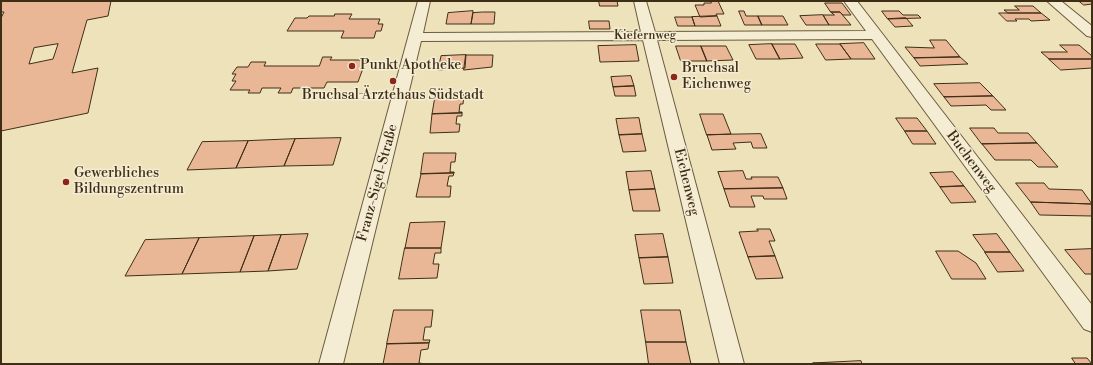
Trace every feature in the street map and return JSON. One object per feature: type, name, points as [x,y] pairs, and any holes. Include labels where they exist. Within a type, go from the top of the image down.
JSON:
[{"type":"street","name":"Franz-Sigel-Straße","points":[[331,364],[424,1]]},
{"type":"street","name":"Eichenweg","points":[[640,1],[732,364]]},
{"type":"street","name":"Buchenweg","points":[[850,1],[1092,322]]},
{"type":"street","points":[[1053,1],[1092,33]]},
{"type":"street","name":"Kiefernweg","points":[[415,37],[875,35]]},
{"type":"lane","points":[[339,96],[400,96]]},
{"type":"building","points":[[1,1],[111,1],[108,16],[87,20],[72,73],[98,68],[88,113],[1,131],[1,18],[4,12],[1,12]],"holes":[[[58,44],[53,59],[29,64],[34,48]]]},
{"type":"building","points":[[599,1],[617,1],[618,6],[600,6]]},
{"type":"building","points":[[711,1],[718,1],[724,14],[700,17],[695,5],[704,5],[704,3],[711,3]]},
{"type":"building","points":[[1079,1],[1092,1],[1092,4],[1084,5]]},
{"type":"building","points":[[825,3],[842,3],[851,15],[843,15],[840,12],[831,12]]},
{"type":"building","points":[[1015,6],[1033,6],[1041,13],[1008,13],[1004,10],[1019,10]]},
{"type":"building","points":[[473,11],[471,24],[446,24],[448,13]]},
{"type":"building","points":[[739,11],[744,11],[746,16],[758,16],[762,25],[745,25]]},
{"type":"building","points":[[882,11],[899,11],[903,15],[918,15],[921,18],[888,19]]},
{"type":"building","points":[[495,12],[494,24],[471,24],[473,13]]},
{"type":"building","points":[[831,12],[840,12],[851,25],[829,25],[823,15],[834,15]]},
{"type":"building","points":[[999,13],[1041,13],[1050,20],[1031,21],[1029,19],[1015,19],[1017,21],[1007,21]]},
{"type":"building","points":[[335,14],[352,14],[349,19],[380,19],[378,24],[383,24],[381,31],[376,31],[374,38],[341,38],[344,31],[287,31],[295,18],[307,18],[309,16],[334,16]]},
{"type":"building","points":[[823,15],[829,25],[806,25],[800,16]]},
{"type":"building","points":[[717,16],[721,26],[695,26],[692,17]]},
{"type":"building","points":[[758,16],[783,16],[788,25],[762,25]]},
{"type":"building","points":[[675,17],[692,17],[695,26],[678,26]]},
{"type":"building","points":[[906,18],[913,26],[895,27],[888,19]]},
{"type":"building","points":[[589,21],[609,21],[610,29],[590,29]]},
{"type":"building","points":[[930,40],[946,40],[960,57],[914,58],[905,47],[934,48]]},
{"type":"building","points":[[864,43],[875,59],[851,59],[840,44]]},
{"type":"building","points":[[772,44],[795,44],[803,58],[780,59]]},
{"type":"building","points":[[772,44],[780,59],[756,59],[749,45]]},
{"type":"building","points":[[816,44],[840,44],[851,59],[826,60]]},
{"type":"building","points":[[636,45],[639,61],[600,62],[598,46]]},
{"type":"building","points":[[1060,45],[1079,45],[1092,56],[1092,59],[1049,59],[1041,52],[1067,52]]},
{"type":"building","points":[[676,46],[701,46],[707,61],[681,61]]},
{"type":"building","points":[[701,46],[726,46],[733,60],[707,61]]},
{"type":"building","points":[[466,55],[465,68],[438,70],[441,56]]},
{"type":"building","points":[[466,55],[493,55],[492,67],[464,70]]},
{"type":"building","points":[[323,57],[332,57],[330,60],[366,60],[358,82],[327,82],[324,88],[293,88],[291,93],[278,93],[281,88],[262,88],[260,93],[248,93],[250,90],[230,90],[236,81],[232,81],[236,74],[232,74],[237,67],[248,67],[251,62],[266,62],[264,66],[319,66]]},
{"type":"building","points":[[960,57],[968,64],[920,66],[914,58]]},
{"type":"building","points":[[1049,59],[1092,59],[1092,68],[1061,70]]},
{"type":"building","points":[[631,76],[634,86],[613,87],[611,77]]},
{"type":"building","points":[[980,83],[993,96],[944,97],[934,84]]},
{"type":"building","points":[[634,86],[636,96],[615,96],[613,87]]},
{"type":"building","points":[[464,95],[463,104],[460,104],[459,112],[462,113],[432,114],[435,96]]},
{"type":"building","points":[[993,96],[1006,110],[991,110],[986,105],[951,106],[944,97]]},
{"type":"building","points":[[462,113],[462,116],[457,116],[456,124],[460,124],[459,132],[430,133],[432,114]]},
{"type":"building","points":[[700,114],[723,114],[731,134],[707,135]]},
{"type":"building","points":[[639,118],[642,134],[619,135],[616,119]]},
{"type":"building","points":[[896,118],[917,118],[927,131],[905,131]]},
{"type":"building","points":[[970,128],[994,128],[998,133],[1028,133],[1037,143],[982,144]]},
{"type":"building","points":[[905,131],[927,131],[936,144],[913,144]]},
{"type":"building","points":[[642,134],[646,151],[623,152],[619,135]]},
{"type":"building","points":[[761,134],[767,148],[753,148],[751,142],[733,143],[736,149],[712,150],[707,135]]},
{"type":"building","points":[[341,138],[333,165],[284,166],[295,139]]},
{"type":"building","points":[[295,139],[284,166],[236,168],[248,141]]},
{"type":"building","points":[[248,141],[236,168],[187,170],[202,142]]},
{"type":"building","points":[[1037,143],[1058,167],[1038,167],[1031,160],[995,160],[982,144]]},
{"type":"building","points":[[424,153],[456,153],[455,162],[451,162],[450,172],[454,173],[421,174]]},
{"type":"building","points":[[651,171],[655,189],[629,190],[626,172]]},
{"type":"building","points":[[743,171],[746,179],[752,179],[751,177],[778,177],[783,188],[724,189],[718,172]]},
{"type":"building","points":[[953,172],[964,186],[940,187],[930,173]]},
{"type":"building","points":[[454,173],[453,176],[449,176],[447,186],[451,186],[450,197],[416,197],[421,174]]},
{"type":"building","points":[[1016,183],[1044,183],[1049,189],[1082,190],[1092,204],[1031,202]]},
{"type":"building","points":[[964,186],[976,202],[951,203],[940,187]]},
{"type":"building","points":[[783,188],[787,199],[764,199],[763,196],[751,196],[755,207],[730,207],[724,189]]},
{"type":"building","points":[[655,189],[660,211],[633,211],[629,190]]},
{"type":"building","points":[[1031,202],[1092,204],[1092,216],[1040,215]]},
{"type":"building","points":[[445,222],[441,248],[405,248],[410,223]]},
{"type":"building","points":[[757,229],[770,229],[775,241],[769,241],[775,256],[748,257],[739,232],[758,231]]},
{"type":"building","points":[[308,234],[297,269],[268,271],[281,235]]},
{"type":"building","points":[[663,234],[668,257],[639,258],[635,235]]},
{"type":"building","points":[[997,234],[1010,252],[985,252],[973,235]]},
{"type":"building","points":[[281,235],[268,271],[240,272],[254,236]]},
{"type":"building","points":[[254,236],[240,272],[182,274],[199,238]]},
{"type":"building","points":[[199,238],[182,274],[125,276],[145,240]]},
{"type":"building","points":[[405,248],[441,248],[441,253],[435,253],[433,264],[439,264],[437,278],[399,279]]},
{"type":"building","points":[[1092,249],[1092,274],[1085,274],[1065,250]]},
{"type":"building","points":[[936,251],[958,251],[976,263],[986,279],[952,279]]},
{"type":"building","points":[[985,252],[1010,252],[1024,271],[998,272]]},
{"type":"building","points":[[775,256],[783,278],[756,279],[748,257]]},
{"type":"building","points":[[668,257],[673,283],[644,284],[639,258]]},
{"type":"building","points":[[394,310],[433,310],[431,327],[425,327],[423,340],[430,340],[429,343],[387,344]]},
{"type":"building","points":[[641,310],[680,310],[686,342],[646,342]]},
{"type":"building","points":[[646,342],[686,342],[691,364],[649,364]]},
{"type":"building","points":[[429,343],[428,349],[421,350],[419,363],[426,364],[383,364],[387,344]]},
{"type":"building","points":[[1072,358],[1087,358],[1092,364],[1076,364]]},
{"type":"building","points":[[861,361],[862,364],[813,363]]},
{"type":"place","name":"Punkt Apotheke","points":[[352,66]]},
{"type":"place","name":"Bruchsal Eichenweg","points":[[674,77]]},
{"type":"place","name":"Bruchsal Ärztehaus Südstadt","points":[[393,81]]},
{"type":"place","name":"Gewerbliches Bildungszentrum","points":[[66,182]]}]
